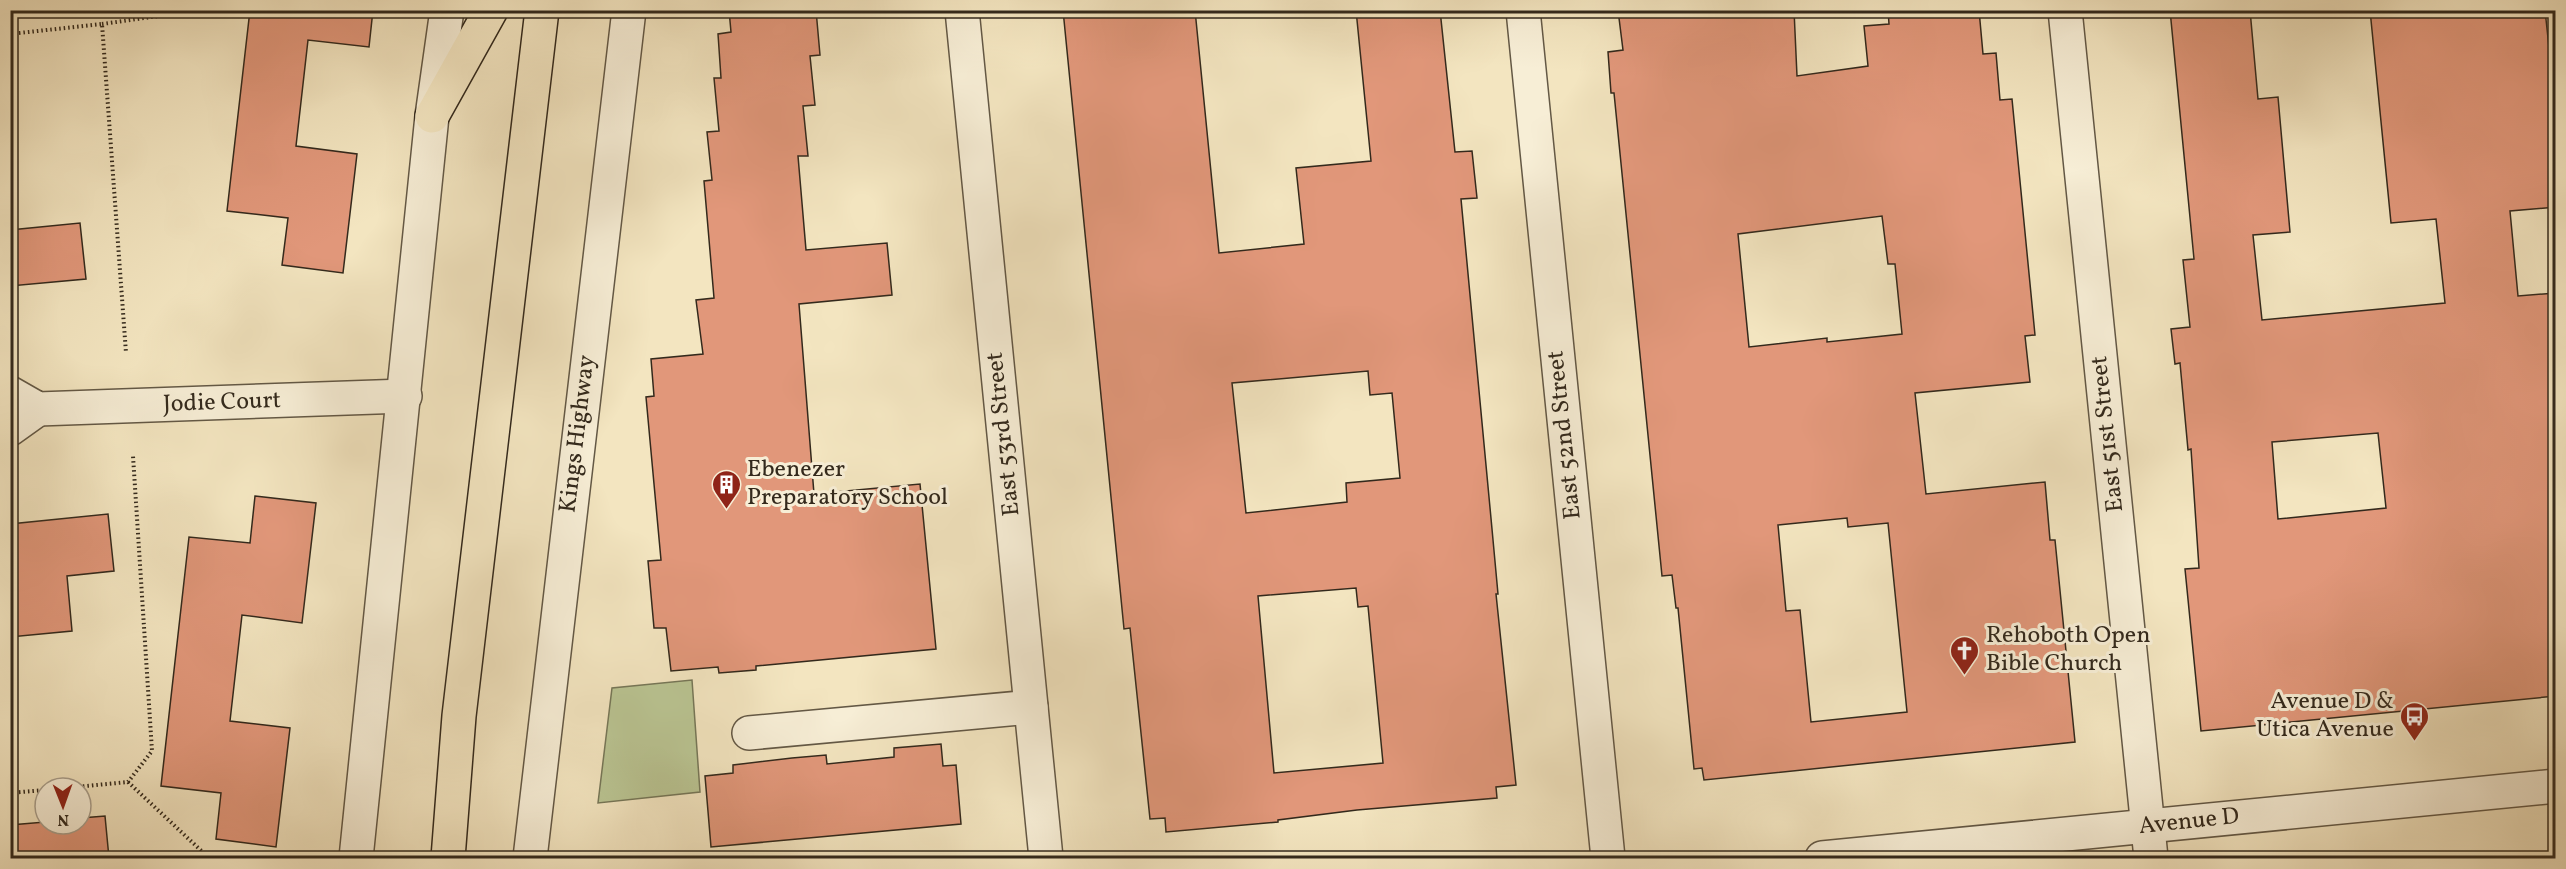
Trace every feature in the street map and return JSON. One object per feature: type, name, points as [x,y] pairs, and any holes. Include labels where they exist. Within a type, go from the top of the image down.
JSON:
[{"type":"main road","points":[[432,116],[491,10]]},
{"type":"main road","points":[[448,858],[459,716],[542,10]]},
{"type":"main road","points":[[537,54],[558,10]]},
{"type":"street","points":[[356,858],[432,116],[447,10]]},
{"type":"street","name":"Kings Highway","points":[[530,858],[629,10]]},
{"type":"street","name":"East 53rd Street","points":[[962,10],[1046,858]]},
{"type":"street","name":"East 52nd Street","points":[[1523,10],[1608,858]]},
{"type":"street","name":"East 51st Street","points":[[2066,10],[2151,858]]},
{"type":"street","points":[[10,393],[38,409],[10,429]]},
{"type":"street","name":"Jodie Court","points":[[38,409],[405,396]]},
{"type":"street","points":[[749,733],[1031,707]]},
{"type":"street","name":"Avenue D","points":[[1822,858],[1975,851],[2148,826],[2556,786]]},
{"type":"path","points":[[10,34],[201,10]]},
{"type":"path","points":[[102,24],[126,353]]},
{"type":"path","points":[[93,785],[128,782],[153,751],[133,456]]},
{"type":"path","points":[[128,782],[210,858]]},
{"type":"path","points":[[10,793],[33,791]]},
{"type":"green space","points":[[692,680],[700,792],[598,803],[612,688]]},
{"type":"building","points":[[250,10],[373,10],[369,47],[308,40],[296,146],[357,154],[343,273],[282,265],[288,218],[227,211]]},
{"type":"building","points":[[729,10],[816,10],[820,55],[810,56],[815,105],[803,106],[808,156],[798,156],[806,250],[887,243],[892,295],[799,304],[814,494],[920,484],[936,649],[756,666],[756,670],[719,673],[718,667],[671,671],[666,628],[654,628],[648,561],[661,560],[646,397],[654,396],[651,359],[703,354],[696,300],[714,298],[704,181],[712,180],[707,132],[719,131],[714,78],[721,78],[718,34],[731,32]]},
{"type":"building","points":[[1063,10],[1195,10],[1219,253],[1304,244],[1296,168],[1371,161],[1356,10],[1440,10],[1455,152],[1472,151],[1477,198],[1461,199],[1498,594],[1496,594],[1516,785],[1496,787],[1497,798],[1357,810],[1278,820],[1278,822],[1166,832],[1165,818],[1150,819],[1130,628],[1124,629]],"holes":[[[1368,371],[1370,395],[1392,393],[1400,478],[1346,483],[1347,502],[1246,513],[1232,383]],[[1356,588],[1358,607],[1368,606],[1383,763],[1274,773],[1258,596]]]},
{"type":"building","points":[[1618,10],[1794,10],[1797,76],[1868,66],[1864,26],[1889,24],[1888,10],[1979,10],[1983,54],[1996,53],[2000,100],[2012,99],[2035,335],[2025,336],[2030,382],[1915,393],[1926,494],[2045,482],[2050,540],[2055,540],[2075,742],[1704,780],[1702,768],[1694,769],[1678,608],[1676,608],[1672,575],[1662,576],[1614,93],[1611,93],[1608,52],[1623,50]],"holes":[[[1882,216],[1888,264],[1895,264],[1902,334],[1827,342],[1827,338],[1749,347],[1738,234]],[[1847,518],[1848,527],[1888,523],[1907,712],[1811,722],[1800,610],[1786,611],[1778,525]]]},
{"type":"building","points":[[2170,10],[2250,10],[2258,99],[2278,97],[2290,232],[2253,235],[2262,320],[2445,303],[2436,219],[2391,223],[2370,10],[2545,10],[2556,113],[2556,207],[2510,211],[2518,296],[2556,293],[2556,696],[2201,731],[2185,569],[2199,568],[2191,449],[2188,450],[2180,363],[2175,364],[2171,329],[2190,327],[2183,260],[2194,259]],"holes":[[[2378,433],[2386,508],[2278,519],[2272,442]]]},
{"type":"building","points":[[80,223],[86,279],[10,286],[10,230]]},
{"type":"building","points":[[255,496],[316,503],[302,623],[242,615],[230,721],[290,728],[276,847],[216,839],[221,793],[161,786],[189,537],[250,543]]},
{"type":"building","points":[[108,514],[114,571],[67,576],[72,631],[10,637],[10,524]]},
{"type":"building","points":[[941,744],[943,766],[956,765],[961,824],[711,847],[705,776],[733,773],[733,765],[826,755],[827,764],[894,757],[894,748]]},
{"type":"building","points":[[105,816],[109,858],[10,858],[10,825],[33,823],[33,836],[93,836],[93,817]]},
{"type":"place","name":"Ebenezer Preparatory School","points":[[726,510]]},
{"type":"place","name":"Rehoboth Open Bible Church","points":[[1965,676]]},
{"type":"place","name":"Avenue D & Utica Avenue","points":[[2415,742]]}]
